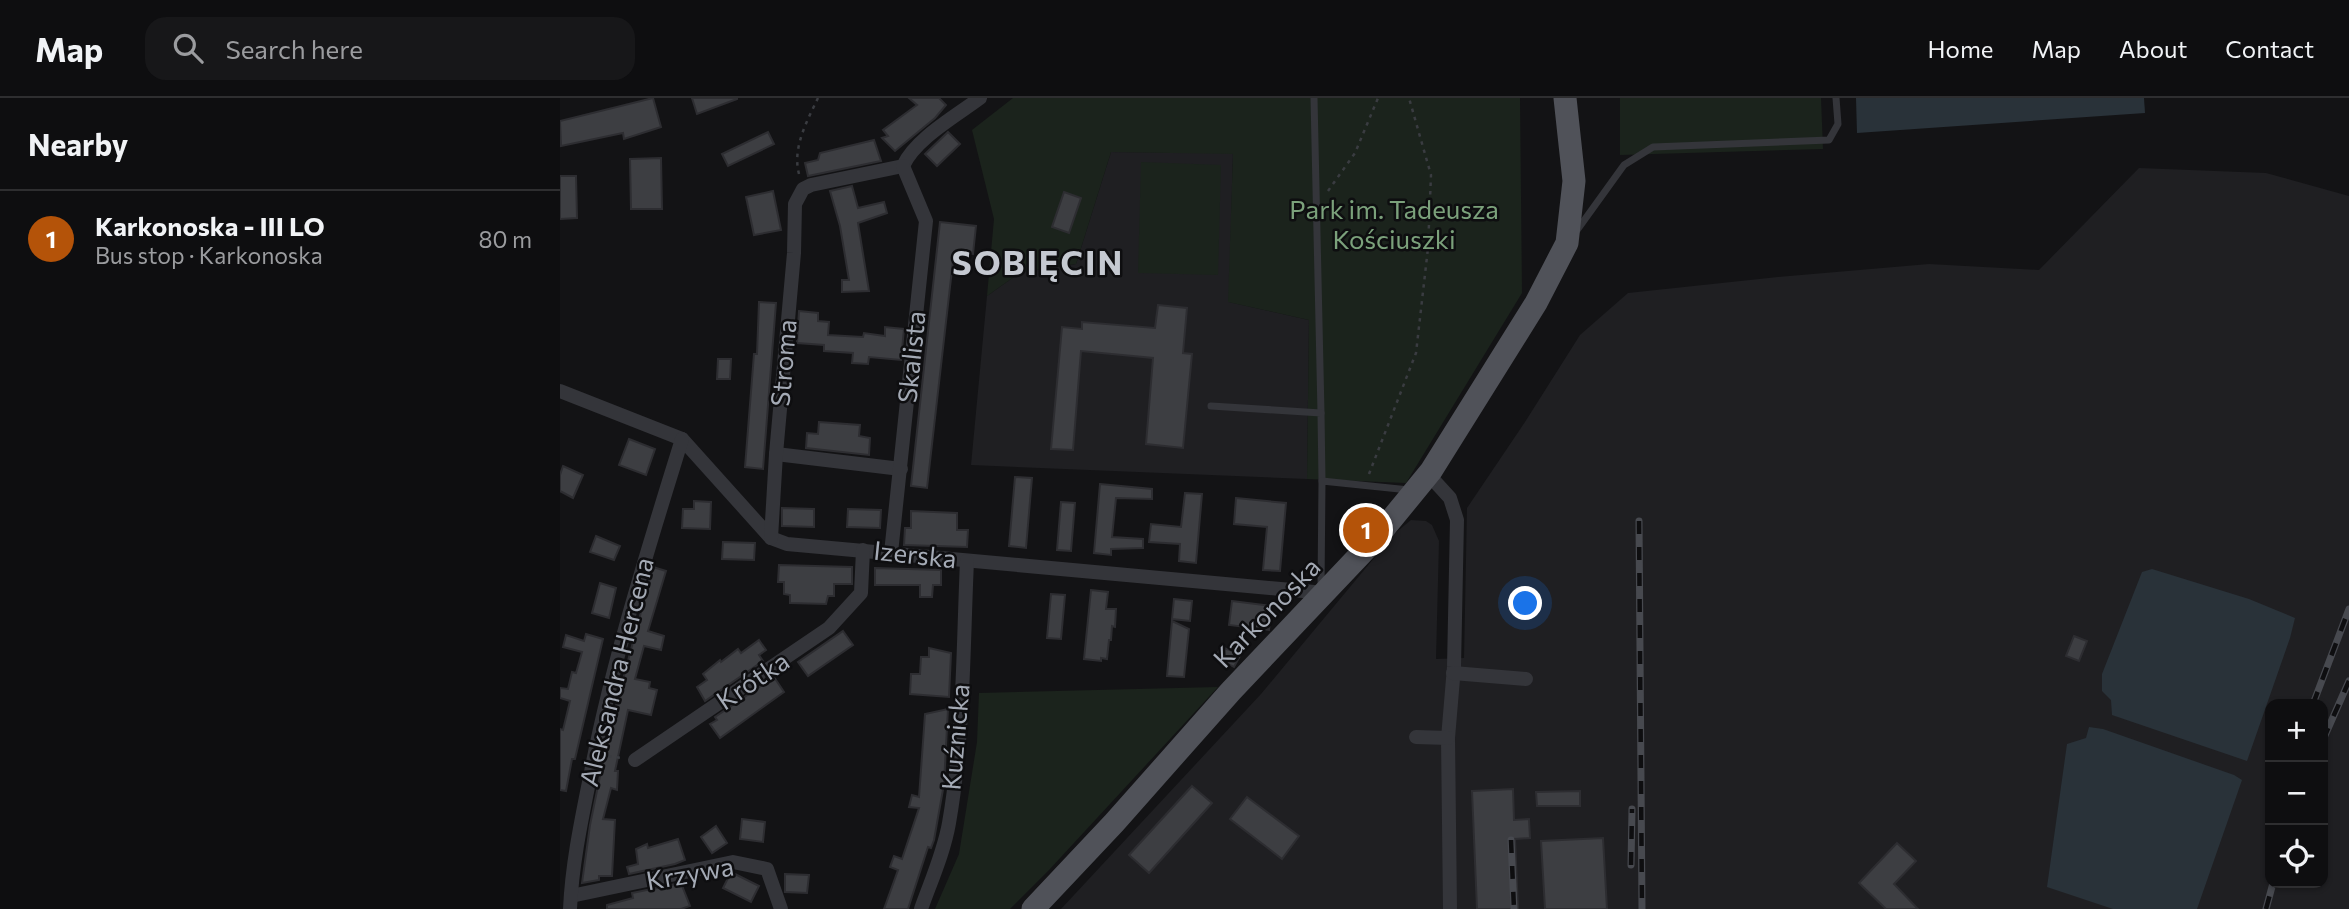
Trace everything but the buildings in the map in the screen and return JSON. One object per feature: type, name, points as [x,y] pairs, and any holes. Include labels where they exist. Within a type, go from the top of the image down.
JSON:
[{"type":"main road","name":"Karkonoska","points":[[1033,909],[1114,823],[1231,691],[1377,537],[1422,483],[1536,303],[1567,243],[1574,181],[1565,98]]},
{"type":"street","points":[[903,166],[908,155],[923,141],[980,98]]},
{"type":"street","name":"Stroma","points":[[771,538],[794,253],[795,204],[803,189],[811,185],[903,166]]},
{"type":"street","name":"Skalista","points":[[891,553],[926,221],[903,166]]},
{"type":"street","points":[[560,391],[594,402],[682,439],[771,538]]},
{"type":"street","name":"Aleksandra Hercena","points":[[571,903],[580,825],[594,753],[643,565],[682,439]]},
{"type":"street","points":[[776,454],[901,469]]},
{"type":"street","points":[[1422,483],[1451,498],[1457,520],[1453,673],[1448,738],[1450,909]]},
{"type":"street","name":"Izerska","points":[[771,538],[787,544],[1184,579],[1314,592],[1322,596]]},
{"type":"street","name":"Krótka","points":[[635,760],[830,628],[861,593],[863,550]]},
{"type":"street","name":"Kuźnicka","points":[[921,909],[949,823],[959,735],[967,561]]},
{"type":"street","points":[[1453,673],[1526,679]]},
{"type":"street","points":[[1416,737],[1448,738]]},
{"type":"street","name":"Krzywa","points":[[571,903],[733,862],[767,869],[780,909]]},
{"type":"lane","points":[[1314,98],[1318,205],[1322,596]]},
{"type":"lane","points":[[1567,243],[1624,165],[1653,147],[1829,140],[1838,124],[1836,98]]},
{"type":"lane","points":[[1212,405],[1321,413]]},
{"type":"lane","points":[[1322,481],[1364,486],[1422,483]]},
{"type":"path","points":[[798,169],[797,153],[806,123],[818,98]]},
{"type":"path","points":[[1318,205],[1355,153],[1378,98]]},
{"type":"path","points":[[1364,486],[1416,354],[1428,248],[1431,175],[1409,98]]},
{"type":"path","points":[[594,753],[635,760]]},
{"type":"shaded area","points":[[1856,98],[2144,98],[2145,113],[1857,133]]},
{"type":"shaded area","points":[[1111,152],[1233,153],[1229,302],[1309,320],[1307,479],[971,465],[987,296],[1021,272],[1076,264]]},
{"type":"shaded area","points":[[2139,168],[2266,173],[2349,196],[2349,909],[1061,909],[1261,694],[1394,534],[1411,520],[1426,521],[1432,525],[1439,541],[1436,659],[1464,658],[1467,508],[1580,335],[1628,293],[1929,264],[2039,270]]},
{"type":"shaded area","points":[[2152,569],[2249,599],[2295,618],[2269,699],[2265,699],[2265,710],[2247,761],[2112,715],[2111,700],[2102,691],[2102,674],[2142,572]]},
{"type":"shaded area","points":[[2089,727],[2103,729],[2242,780],[2197,909],[2113,909],[2047,887],[2067,744],[2086,738]]},
{"type":"green space","name":"Park im. Tadeusza Kościuszki","points":[[1013,98],[1520,98],[1522,293],[1406,483],[1307,479],[1309,320],[1228,302],[1233,154],[1111,152],[1076,264],[1021,272],[987,296],[994,219],[972,130]]},
{"type":"green space","points":[[1620,98],[1821,98],[1823,149],[1620,155]]},
{"type":"green space","points":[[1141,162],[1221,165],[1218,275],[1138,273]]},
{"type":"green space","points":[[1218,687],[1010,909],[935,909],[959,854],[977,742],[979,693]]},
{"type":"railway","points":[[1639,521],[1642,909]]},
{"type":"railway","points":[[2315,699],[2349,609]]},
{"type":"railway","points":[[2328,729],[2349,681]]},
{"type":"railway","points":[[1631,865],[1632,809]]},
{"type":"railway","points":[[1511,840],[1514,909]]},
{"type":"railway","points":[[2266,909],[2272,888]]},
{"type":"place","name":"Karkonoska - III LO","points":[[1366,530]]},
{"type":"district","name":"SOBIĘCIN","points":[[1038,263]]}]
